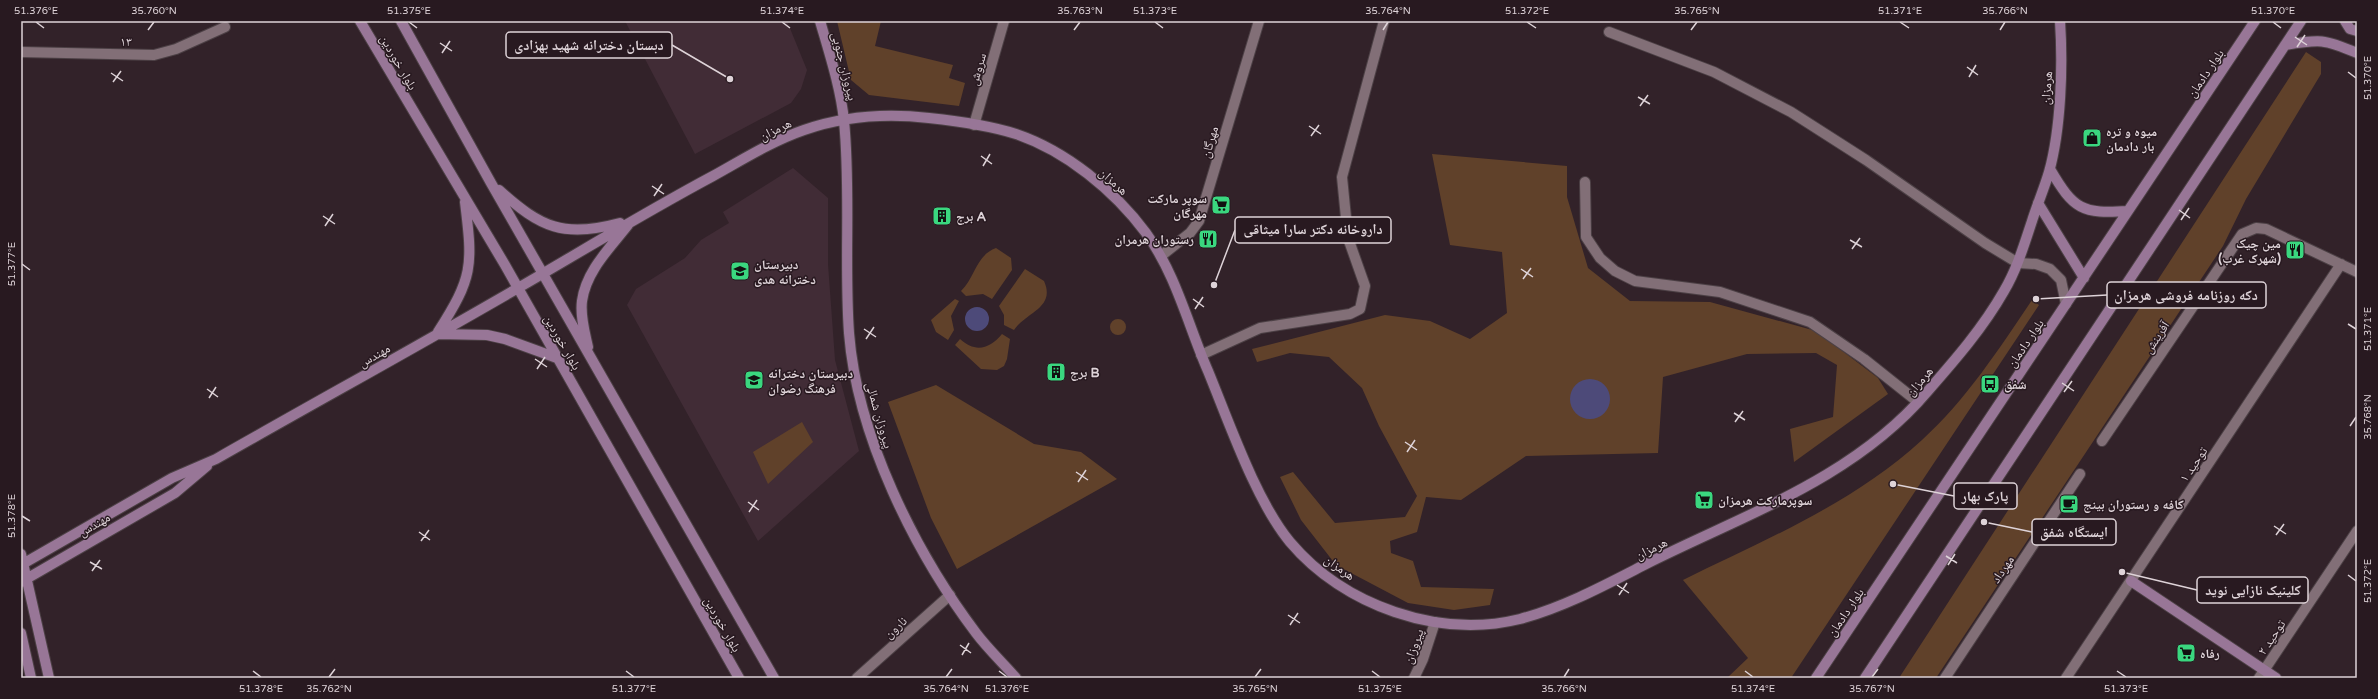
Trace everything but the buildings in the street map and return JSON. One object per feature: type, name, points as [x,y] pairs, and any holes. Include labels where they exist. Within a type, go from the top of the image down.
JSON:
[{"type":"street","name":"بلوار خوردین","points":[[360,21],[517,288],[739,678]]},
{"type":"street","name":"بلوار خوردین","points":[[401,21],[491,183],[544,273],[774,678]]},
{"type":"street","name":"پیروزان جنوبی","points":[[820,21],[844,118]]},
{"type":"street","name":"سروش","points":[[974,125],[1004,21]]},
{"type":"street","name":"مهرگان","points":[[1161,256],[1190,232],[1199,220],[1259,21]]},
{"type":"street","points":[[1201,355],[1260,328],[1350,314],[1360,309],[1365,286],[1348,238],[1342,177],[1384,21]]},
{"type":"street","name":"هرمزان","points":[[544,273],[633,219],[798,131],[844,118],[900,116],[927,117],[974,125],[1023,136],[1068,160],[1124,206],[1144,230],[1161,256],[1186,310],[1201,355],[1251,473],[1272,516],[1290,542],[1317,568],[1343,586],[1376,605],[1435,622],[1471,626],[1502,623],[1528,617],[1579,598],[1778,503],[1812,484],[1875,443],[1918,402],[1964,349],[1990,313],[2008,286],[2018,263],[2050,169],[2057,127],[2062,47],[2060,21]]},
{"type":"street","name":"بلوار دادمان","points":[[1816,678],[2255,21]]},
{"type":"street","points":[[1865,678],[2301,21]]},
{"type":"street","points":[[2345,21],[2350,28],[2357,31]]},
{"type":"street","name":"۱۳","points":[[21,52],[154,55],[176,49],[225,27]]},
{"type":"street","points":[[1609,32],[1714,72],[1791,112],[1866,160],[1985,243],[2018,263],[2036,264],[2050,269],[2061,280],[2066,304]]},
{"type":"street","points":[[2286,45],[2316,39],[2333,43],[2357,53]]},
{"type":"street","name":"پیروزان شمالی","points":[[844,118],[846,151],[849,325],[854,364],[877,454],[894,494],[918,542],[950,595],[976,634],[1016,678]]},
{"type":"street","points":[[2050,169],[2065,195],[2086,210],[2098,213],[2128,211]]},
{"type":"street","points":[[1585,182],[1586,237],[1600,258],[1616,271],[1635,282],[1720,292],[1810,322],[1864,359],[1918,402]]},
{"type":"street","points":[[491,183],[520,209],[549,226],[582,230],[595,229],[633,219]]},
{"type":"street","points":[[436,334],[453,307],[468,276],[470,246],[464,198]]},
{"type":"street","points":[[2038,203],[2084,278]]},
{"type":"street","points":[[591,358],[583,323],[582,302],[595,268],[633,219]]},
{"type":"street","name":"آفرینش","points":[[2102,441],[2242,234],[2256,228],[2266,229],[2357,272]]},
{"type":"street","name":"توحید ۱","points":[[2066,678],[2341,264]]},
{"type":"street","name":"مهندس","points":[[22,561],[172,478],[216,459],[544,273]]},
{"type":"street","points":[[436,334],[487,335],[505,339],[557,358]]},
{"type":"street","name":"مهندس","points":[[24,580],[175,493],[216,459]]},
{"type":"street","name":"مهرداد","points":[[1945,678],[2080,474]]},
{"type":"street","name":"توحید ۲","points":[[2262,674],[2357,531]]},
{"type":"street","points":[[22,561],[24,580],[48,678]]},
{"type":"street","points":[[2131,580],[2262,674],[2276,678]]},
{"type":"street","name":"نارون","points":[[857,678],[950,595]]},
{"type":"street","name":"پیروزان","points":[[1414,678],[1423,659],[1435,622]]},
{"type":"street","points":[[21,632],[32,678]]},
{"type":"shaded area","points":[[625,21],[787,21],[807,70],[801,89],[791,103],[695,154]]},
{"type":"shaded area","points":[[837,21],[881,21],[875,46],[953,65],[949,78],[965,83],[959,106],[869,95],[851,80]]},
{"type":"shaded area","points":[[2306,52],[2321,62],[2321,74],[2246,199],[2223,246],[1936,678],[1899,678]]},
{"type":"shaded area","points":[[1432,154],[1567,166],[1567,197],[1588,268],[1630,301],[1710,302],[1816,331],[1878,378],[1888,394],[1794,462],[1790,429],[1833,417],[1837,365],[1816,353],[1747,354],[1663,377],[1658,453],[1526,456],[1461,500],[1426,497],[1417,532],[1390,541],[1391,553],[1413,561],[1421,587],[1494,589],[1490,605],[1454,610],[1408,603],[1336,565],[1301,520],[1280,477],[1293,472],[1335,523],[1405,517],[1417,496],[1379,426],[1362,388],[1329,357],[1290,353],[1257,362],[1252,349],[1385,315],[1430,321],[1470,339],[1507,313],[1502,252],[1450,245]]},
{"type":"shaded area","points":[[793,168],[828,198],[828,264],[835,360],[859,451],[758,541],[627,305],[636,289],[685,258],[701,240],[729,223],[723,212]]},
{"type":"shaded area","points":[[996,248],[1011,258],[1012,270],[992,299],[983,294],[966,296],[961,291],[970,280],[984,256],[989,251]]},
{"type":"shaded area","points":[[1025,269],[1044,281],[1047,290],[1046,298],[1038,309],[1019,324],[1014,330],[1004,325],[1004,315],[999,306]]},
{"type":"shaded area","points":[[955,299],[959,301],[951,316],[954,330],[948,340],[936,332],[931,320]]},
{"type":"shaded area","points":[[2032,300],[2039,305],[1791,678],[1727,678],[1748,658],[1683,580],[1777,535],[1838,502],[1895,463],[1938,425],[1953,408],[1981,373]]},
{"type":"shaded area","points":[[977,307],[982,308],[988,314],[988,324],[982,330],[977,331],[972,330],[966,324],[965,319],[966,314],[972,308]]},
{"type":"shaded area","points":[[1115,319],[1121,319],[1126,324],[1124,333],[1121,335],[1115,335],[1110,330],[1110,324]]},
{"type":"shaded area","points":[[1002,334],[1010,339],[1007,359],[1004,366],[997,370],[981,369],[955,345],[960,339],[977,348],[987,346]]},
{"type":"shaded area","points":[[1594,379],[1601,382],[1607,388],[1610,399],[1609,407],[1601,416],[1594,419],[1586,419],[1579,416],[1571,407],[1570,395],[1573,388],[1582,380]]},
{"type":"shaded area","points":[[936,385],[1034,444],[1081,452],[1117,479],[957,569],[931,518],[888,402]]},
{"type":"shaded area","points":[[802,422],[813,442],[768,484],[753,452]]},
{"type":"place","name":"دبستان دخترانه شهید بهزادی","points":[[730,79]]},
{"type":"place","name":"میوه و تره بار دادمان","points":[[2092,138]]},
{"type":"place","name":"سوپر مارکت مهرگان","points":[[1221,205]]},
{"type":"place","name":"برج A","points":[[942,216]]},
{"type":"place","name":"رستوران هرمران","points":[[1208,239]]},
{"type":"place","name":"مین چیک (شهرک غرب)","points":[[2295,250]]},
{"type":"place","name":"دبیرستان دخترانه هدی","points":[[740,271]]},
{"type":"place","name":"داروخانه دکتر سارا میثاقی","points":[[1214,285]]},
{"type":"place","name":"دکه روزنامه فروشی هرمزان","points":[[2036,299]]},
{"type":"place","name":"برج B","points":[[1056,372]]},
{"type":"place","name":"دبیرستان دخترانه فرهنگ رضوان","points":[[754,380]]},
{"type":"place","name":"شفق","points":[[1990,384]]},
{"type":"place","name":"پارک بهار","points":[[1893,484]]},
{"type":"place","name":"سوپرمارکت هرمزان","points":[[1704,500]]},
{"type":"place","name":"کافه و رستوران بینج","points":[[2069,504]]},
{"type":"place","name":"ایستگاه شفق","points":[[1984,522]]},
{"type":"place","name":"کلینیک نازایی نوید","points":[[2122,572]]},
{"type":"place","name":"رفاه","points":[[2186,653]]}]
